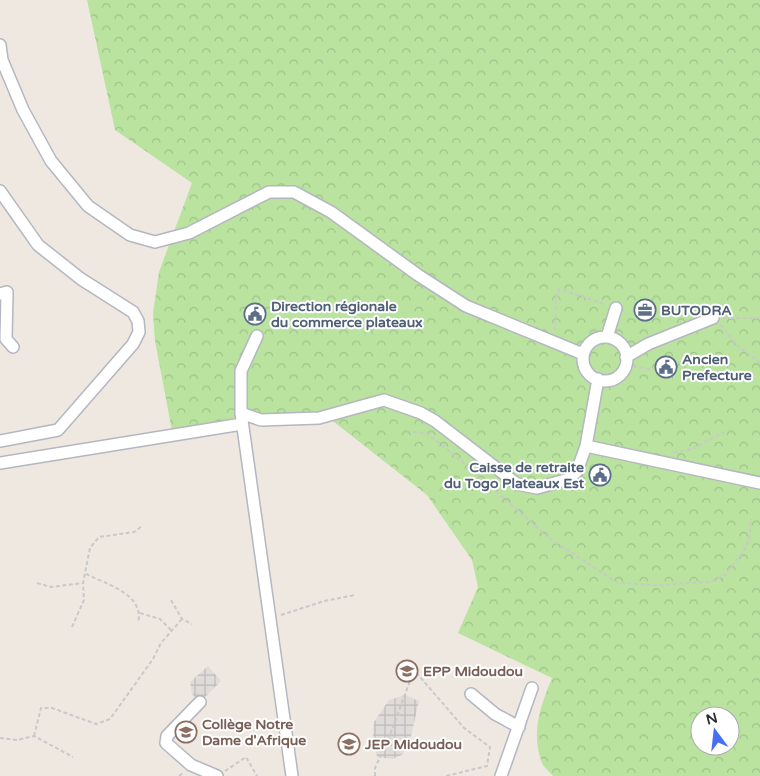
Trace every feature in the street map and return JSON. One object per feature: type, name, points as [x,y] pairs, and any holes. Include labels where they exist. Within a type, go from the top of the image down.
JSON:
[{"type":"street","points":[[0,45],[2,60],[24,110],[51,161],[88,206],[130,235],[155,242],[189,233],[269,192],[294,192],[331,212],[418,275],[466,306],[583,354]]},
{"type":"street","points":[[0,191],[38,245],[81,280],[133,312],[138,322],[138,332],[133,344],[58,430],[0,442]]},
{"type":"street","points":[[0,294],[7,292],[6,341]]},
{"type":"street","points":[[607,337],[616,308]]},
{"type":"street","points":[[626,360],[620,344],[607,337],[594,340],[583,354],[585,368],[598,380],[615,378],[626,360],[648,344],[714,318]]},
{"type":"street","points":[[257,336],[240,371],[242,419],[272,617],[292,776]]},
{"type":"street","points":[[0,463],[242,419],[319,418],[384,400],[421,413],[435,421],[517,484],[529,488],[537,488],[569,478],[579,468],[586,446],[598,380]]},
{"type":"street","points":[[586,446],[760,483]]},
{"type":"street","points":[[501,776],[532,688]]},
{"type":"street","points":[[471,694],[482,711],[519,727]]},
{"type":"street","points":[[200,702],[167,736],[166,743],[191,765],[221,774]]},
{"type":"path","points":[[555,342],[556,299],[560,289],[616,308]]},
{"type":"path","points":[[714,318],[739,320],[760,318]]},
{"type":"path","points":[[714,318],[739,346],[760,363]]},
{"type":"path","points":[[626,360],[653,370]]},
{"type":"path","points":[[413,432],[426,433],[452,453],[550,539],[618,584],[654,585],[710,582],[725,575],[744,552],[749,540],[750,519]]},
{"type":"path","points":[[665,455],[692,448],[724,432]]},
{"type":"path","points":[[72,627],[84,600],[83,583],[90,548],[99,537],[134,532],[142,526]]},
{"type":"path","points":[[86,574],[131,596],[139,613],[138,623]]},
{"type":"path","points":[[38,583],[51,587],[83,583]]},
{"type":"path","points":[[272,617],[324,601],[355,595]]},
{"type":"path","points":[[171,600],[182,619],[192,624]]},
{"type":"path","points":[[139,613],[160,619],[172,631]]},
{"type":"path","points":[[34,736],[41,708],[52,708],[96,724],[110,719],[122,705],[153,659],[161,642],[182,619]]},
{"type":"path","points":[[375,776],[375,768],[390,735],[414,670],[464,728],[490,747],[488,766],[446,776]]},
{"type":"path","points":[[0,738],[17,740],[34,736],[73,758]]},
{"type":"path","points":[[221,774],[246,757],[257,776]]},
{"type":"green space","points":[[87,0],[760,0],[760,776],[553,776],[542,762],[537,739],[541,708],[552,678],[458,633],[478,587],[472,560],[427,495],[329,418],[291,414],[235,418],[172,431],[155,341],[153,313],[159,272],[192,183],[115,130]]},
{"type":"shaded area","points":[[208,666],[221,681],[200,702],[192,694],[190,682]]},
{"type":"shaded area","points":[[405,695],[419,701],[410,741],[402,755],[392,759],[377,757],[373,737],[374,722],[389,700]]},
{"type":"place","name":"BUTODRA","points":[[645,310]]},
{"type":"place","name":"Direction régionale du commerce plateaux","points":[[255,314]]},
{"type":"place","name":"Ancien Prefecture","points":[[666,367]]},
{"type":"place","name":"Caisse de retraite du Togo Plateaux Est","points":[[600,475]]},
{"type":"place","name":"EPP Midoudou","points":[[407,671]]},
{"type":"place","name":"Collège Notre Dame d'Afrique","points":[[186,732]]},
{"type":"place","name":"JEP Midoudou","points":[[349,744]]}]
